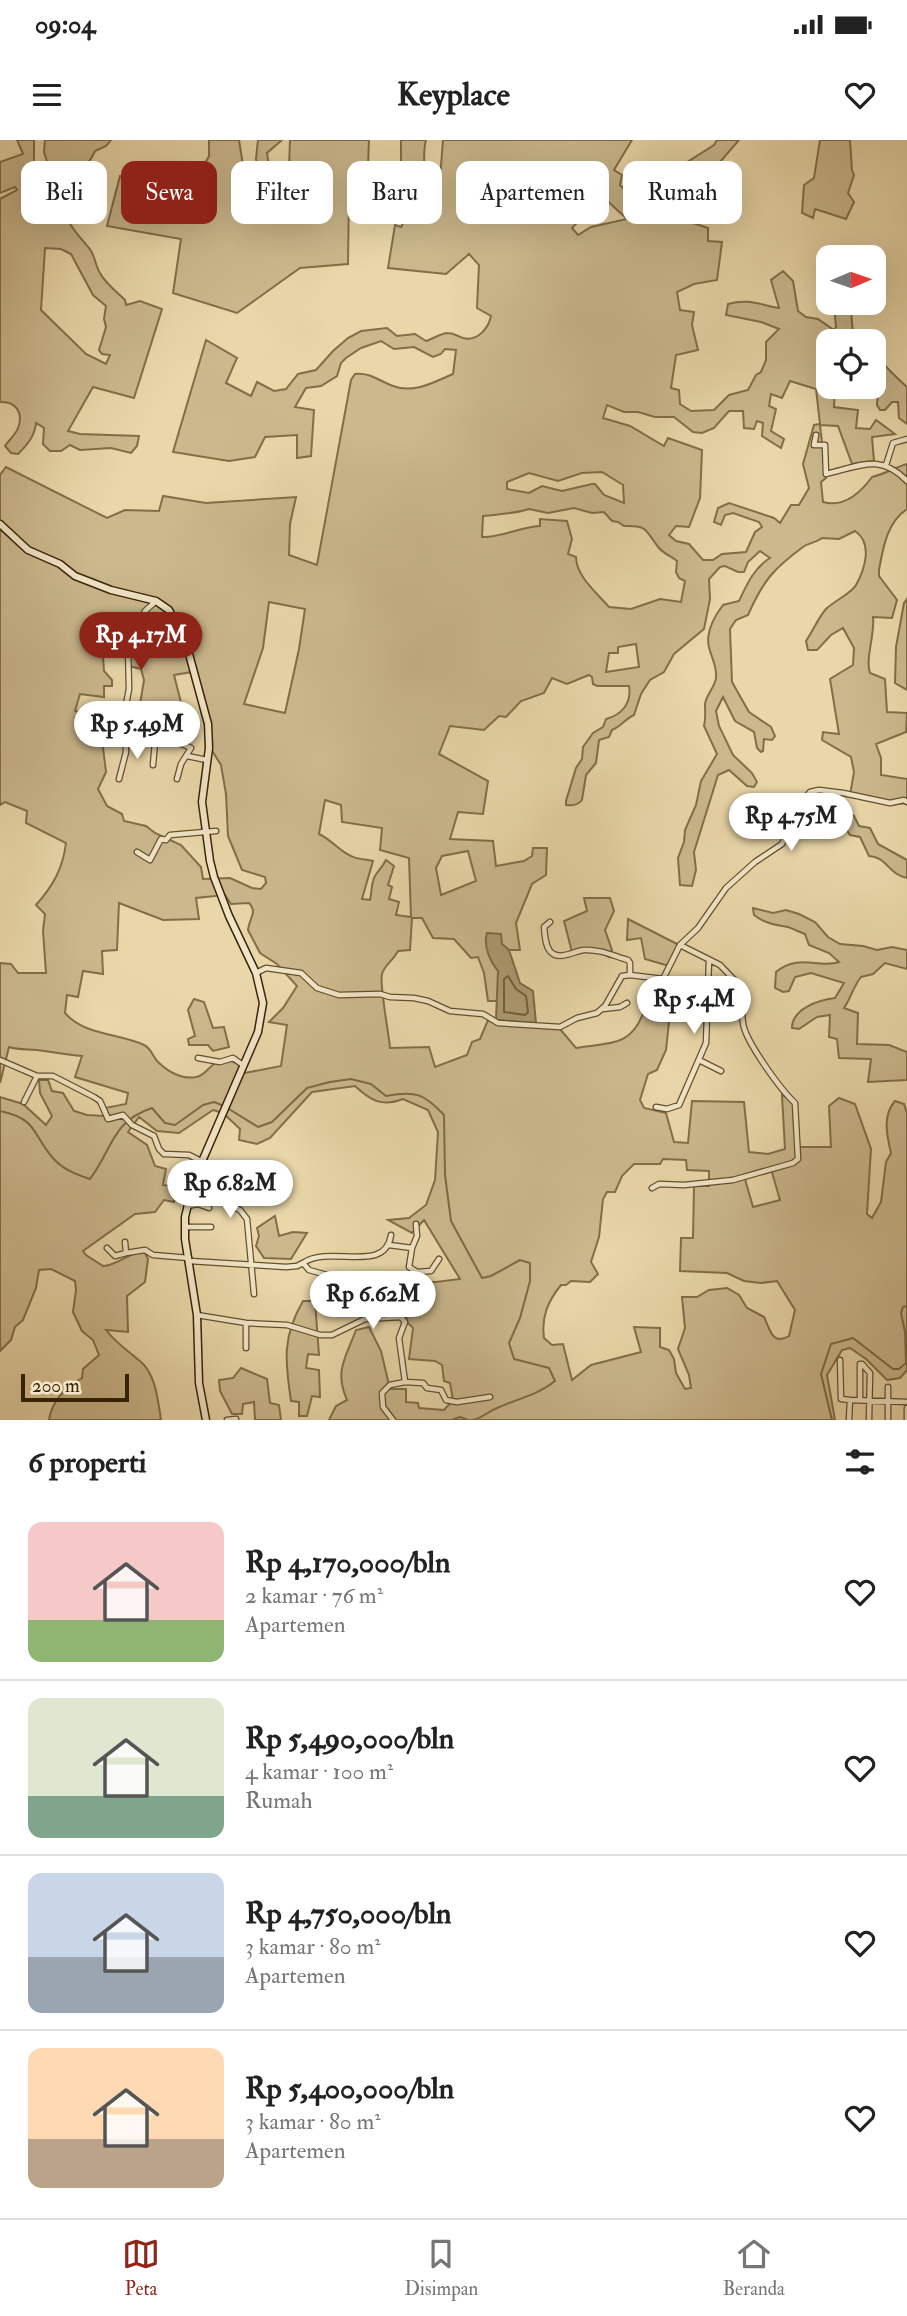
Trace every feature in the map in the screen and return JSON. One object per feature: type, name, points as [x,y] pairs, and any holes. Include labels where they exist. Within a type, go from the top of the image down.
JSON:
[{"type":"street","points":[[816,435],[814,446],[825,445],[826,474],[877,462],[907,481]]},
{"type":"street","points":[[886,466],[893,443],[907,439]]},
{"type":"street","points":[[0,524],[28,550],[60,564],[75,576],[111,590],[156,601],[169,610],[186,643],[209,729],[202,802],[214,877],[256,973],[263,1003],[262,1018],[201,1161],[186,1206],[184,1227],[197,1315],[199,1375],[206,1420]]},
{"type":"street","points":[[120,779],[125,760],[124,715],[129,689],[128,648],[141,625],[145,611],[156,601]]},
{"type":"street","points":[[114,740],[182,743],[191,748],[181,764],[177,779]]},
{"type":"street","points":[[153,765],[155,742]]},
{"type":"street","points":[[187,756],[206,760]]},
{"type":"street","points":[[256,973],[266,968],[301,973],[317,988],[339,995],[380,994],[422,999],[452,1012],[483,1014],[498,1023],[563,1027],[602,1009],[619,979],[630,975],[663,979],[680,945],[698,928],[726,888],[755,862],[782,844],[803,800],[810,792],[819,790],[843,793],[890,803],[906,799]]},
{"type":"street","points":[[137,852],[150,860],[161,839],[166,840],[170,835],[216,831]]},
{"type":"street","points":[[550,922],[544,927],[547,947],[552,953],[559,956],[582,950],[597,950],[628,960],[630,975]]},
{"type":"street","points":[[652,1188],[659,1184],[684,1185],[733,1180],[796,1162],[798,1159],[795,1103],[780,1088],[750,1042],[743,1025],[743,989],[720,965],[680,945]]},
{"type":"street","points":[[656,1107],[667,1109],[679,1105],[708,1035],[709,959]]},
{"type":"street","points":[[602,1009],[620,1007],[627,1003]]},
{"type":"street","points":[[198,1058],[220,1062],[233,1058],[243,1065]]},
{"type":"street","points":[[0,1060],[37,1076],[53,1076],[94,1097],[100,1101],[108,1119],[121,1115],[125,1117],[130,1123],[154,1136],[164,1154],[189,1156],[201,1161]]},
{"type":"street","points":[[699,1060],[721,1071]]},
{"type":"street","points":[[24,1102],[37,1076]]},
{"type":"street","points":[[194,1180],[211,1185],[213,1191],[230,1199],[229,1205],[240,1210],[247,1219],[254,1294]]},
{"type":"street","points":[[186,1206],[198,1204],[209,1208]]},
{"type":"street","points":[[416,1224],[417,1236],[409,1267],[417,1272],[431,1270],[439,1259]]},
{"type":"street","points":[[184,1227],[211,1227]]},
{"type":"street","points":[[107,1248],[115,1256],[145,1250],[153,1255],[190,1260],[253,1266],[298,1266],[313,1257],[326,1255],[376,1256],[384,1252],[391,1236]]},
{"type":"street","points":[[125,1242],[126,1253]]},
{"type":"street","points":[[389,1245],[412,1248]]},
{"type":"street","points":[[303,1263],[309,1270],[327,1275],[328,1284]]},
{"type":"street","points":[[197,1315],[246,1323],[287,1325],[320,1335],[332,1335],[365,1319],[401,1317],[405,1322],[399,1338],[405,1382]]},
{"type":"street","points":[[246,1323],[246,1348]]},
{"type":"street","points":[[840,1360],[841,1399],[907,1402]]},
{"type":"street","points":[[860,1400],[862,1364],[870,1373],[869,1420]]},
{"type":"street","points":[[393,1420],[383,1407],[382,1392],[390,1385],[423,1383],[428,1388],[441,1390],[446,1400],[457,1402],[490,1397]]},
{"type":"street","points":[[888,1387],[888,1420]]},
{"type":"street","points":[[849,1420],[850,1400]]},
{"type":"street","points":[[907,1408],[907,1420]]},
{"type":"street","points":[[226,1420],[236,1419]]},
{"type":"shaded area","points":[[17,140],[34,140],[34,161],[21,161],[21,224],[71,224],[91,251],[102,277],[125,300],[126,305],[140,301],[162,309],[134,398],[93,387],[68,431],[80,434],[139,436],[137,446],[131,453],[111,448],[80,450],[70,445],[61,451],[50,451],[43,444],[44,428],[36,423],[32,436],[18,454],[11,453],[5,446],[17,430],[20,417],[17,409],[10,403],[0,402],[0,199],[17,190],[15,187],[0,193],[0,162],[23,154]],"holes":[[[45,248],[61,249],[71,254],[93,295],[106,306],[106,327],[99,350],[102,354],[110,355],[106,364],[86,354],[41,310]]]},
{"type":"shaded area","points":[[45,140],[111,140],[106,146],[95,151],[89,161],[47,161]]},
{"type":"shaded area","points":[[209,140],[239,140],[242,161],[231,161],[231,224],[333,224],[333,161],[289,161],[290,140],[369,140],[368,161],[347,161],[348,264],[300,268],[237,313],[173,293],[181,239],[107,226],[120,176],[121,224],[217,224],[217,161],[206,161]]},
{"type":"shaded area","points":[[258,140],[282,140],[267,153],[268,161],[256,161]]},
{"type":"shaded area","points":[[401,140],[426,140],[424,161],[401,161]]},
{"type":"shaded area","points":[[443,140],[632,140],[614,170],[622,175],[620,185],[623,188],[623,215],[609,202],[609,161],[456,161],[456,224],[576,224],[572,228],[578,235],[591,227],[623,220],[623,224],[696,224],[708,228],[708,241],[722,242],[717,280],[694,284],[677,292],[680,310],[694,312],[692,325],[698,350],[676,355],[671,388],[679,390],[680,404],[691,411],[714,410],[729,395],[748,390],[756,375],[761,372],[766,360],[766,342],[779,329],[761,322],[726,315],[728,304],[748,302],[779,308],[771,280],[783,271],[793,281],[798,311],[806,317],[818,319],[833,329],[816,329],[816,389],[790,381],[782,398],[771,394],[769,406],[776,409],[771,431],[784,439],[781,448],[762,436],[763,423],[757,421],[754,429],[744,428],[743,411],[729,411],[714,428],[702,433],[693,432],[674,417],[624,412],[607,405],[603,418],[630,426],[664,446],[668,438],[702,450],[700,498],[689,527],[676,526],[669,535],[676,541],[689,544],[703,560],[713,560],[722,554],[746,552],[755,532],[762,527],[759,522],[733,513],[725,515],[721,525],[714,522],[718,508],[729,503],[774,518],[780,523],[791,505],[799,505],[809,488],[803,464],[814,425],[820,424],[817,399],[834,399],[834,407],[858,410],[856,428],[870,429],[876,420],[895,434],[872,437],[874,461],[852,464],[838,426],[820,425],[826,478],[821,482],[823,502],[845,501],[863,488],[872,477],[907,464],[907,509],[890,528],[879,570],[879,576],[897,600],[892,618],[873,617],[869,667],[870,673],[885,679],[887,712],[907,713],[906,732],[876,744],[881,758],[881,775],[907,779],[907,803],[888,805],[850,795],[854,772],[851,757],[822,740],[823,732],[839,734],[830,679],[853,665],[854,648],[843,628],[831,635],[817,650],[808,650],[806,641],[826,609],[854,588],[862,571],[866,549],[861,536],[855,531],[839,539],[822,538],[803,547],[776,569],[764,584],[748,615],[736,620],[730,629],[732,682],[749,712],[771,727],[775,736],[772,740],[764,739],[761,752],[757,748],[754,732],[735,721],[723,697],[716,711],[719,726],[733,755],[752,773],[757,782],[754,787],[747,786],[729,770],[718,775],[694,852],[696,870],[692,886],[680,885],[678,858],[685,830],[696,805],[701,781],[717,754],[704,726],[705,704],[716,678],[708,645],[709,633],[723,605],[739,601],[755,572],[770,558],[760,551],[748,562],[744,572],[720,567],[709,579],[710,599],[704,629],[674,654],[664,672],[650,680],[641,694],[634,715],[612,730],[609,737],[599,740],[596,763],[586,775],[582,800],[579,803],[566,805],[576,768],[582,759],[583,747],[593,733],[603,727],[606,719],[624,708],[629,698],[629,686],[597,686],[589,675],[567,684],[552,678],[544,693],[521,701],[506,717],[499,716],[484,730],[450,726],[439,754],[488,781],[483,814],[458,812],[450,839],[493,841],[496,866],[524,861],[532,856],[533,848],[547,848],[546,875],[532,884],[516,923],[520,950],[509,950],[502,944],[497,1001],[488,1001],[484,973],[478,957],[471,958],[454,939],[433,938],[422,918],[412,918],[410,950],[398,951],[385,968],[381,979],[390,1048],[429,1047],[435,1067],[467,1055],[472,1042],[480,1039],[488,1020],[502,1025],[508,1021],[508,1025],[560,1029],[576,1048],[618,1041],[633,1032],[644,1011],[660,1012],[662,1003],[674,1004],[675,996],[683,998],[682,1012],[670,1013],[666,1050],[657,1070],[648,1074],[640,1100],[644,1108],[666,1113],[674,1142],[688,1143],[692,1101],[744,1102],[749,1152],[768,1154],[785,1149],[782,1095],[794,1102],[798,1147],[831,1147],[829,1106],[839,1098],[855,1104],[871,1149],[867,1214],[872,1218],[881,1202],[886,1162],[891,1153],[888,1113],[895,1101],[904,1104],[907,1113],[907,1370],[900,1378],[887,1380],[866,1359],[850,1348],[842,1350],[827,1375],[835,1420],[329,1420],[336,1406],[347,1400],[341,1372],[356,1330],[369,1327],[381,1351],[390,1389],[406,1389],[406,1402],[418,1403],[419,1408],[444,1410],[453,1400],[450,1383],[444,1381],[442,1365],[435,1361],[409,1359],[413,1328],[406,1321],[409,1302],[407,1294],[385,1294],[385,1281],[436,1282],[460,1279],[424,1220],[412,1233],[388,1220],[409,1218],[426,1205],[435,1180],[438,1132],[428,1110],[403,1099],[377,1101],[355,1086],[312,1092],[270,1138],[257,1144],[239,1140],[240,1129],[223,1113],[213,1110],[179,1133],[157,1131],[139,1117],[128,1132],[147,1145],[155,1166],[166,1169],[163,1185],[177,1187],[174,1202],[164,1200],[155,1212],[135,1214],[83,1251],[103,1266],[144,1251],[148,1259],[145,1282],[127,1296],[128,1332],[106,1330],[150,1373],[161,1420],[49,1420],[53,1406],[61,1395],[82,1378],[83,1369],[99,1355],[93,1340],[82,1331],[73,1312],[75,1281],[51,1269],[39,1270],[36,1288],[23,1320],[15,1327],[11,1340],[0,1351],[0,1097],[23,1104],[46,1125],[52,1116],[40,1093],[39,1080],[48,1080],[52,1091],[63,1093],[74,1111],[87,1115],[104,1116],[105,1108],[126,1104],[128,1093],[75,1077],[82,1056],[9,1047],[0,1083],[0,963],[11,964],[18,973],[46,973],[43,931],[45,914],[36,905],[56,876],[66,843],[26,823],[27,811],[5,802],[0,805],[0,475],[6,467],[107,518],[125,510],[159,511],[163,496],[206,503],[296,497],[290,524],[289,555],[317,565],[351,380],[355,374],[360,374],[401,388],[424,386],[453,374],[456,350],[445,349],[433,357],[414,347],[394,349],[381,341],[361,348],[346,358],[341,363],[337,376],[321,386],[306,388],[295,407],[314,410],[311,456],[297,458],[297,435],[265,437],[255,457],[229,461],[173,452],[206,340],[237,358],[226,383],[251,396],[257,382],[274,391],[286,389],[298,374],[316,370],[348,338],[361,331],[387,328],[397,336],[415,334],[426,341],[447,333],[468,339],[478,336],[488,325],[491,316],[477,308],[479,265],[469,254],[446,274],[388,268],[395,225],[401,227],[403,224],[442,224]],"holes":[[[602,472],[623,485],[624,503],[604,495],[595,484],[562,491],[542,486],[529,493],[507,489],[507,482],[529,473],[558,481],[582,473]],[[574,508],[592,513],[604,512],[612,521],[624,526],[642,528],[661,550],[677,561],[676,572],[679,578],[685,581],[681,602],[660,599],[631,609],[609,607],[579,571],[576,557],[568,554],[572,539],[567,521],[540,519],[540,526],[482,537],[483,516],[529,509],[548,513]],[[269,602],[305,609],[285,713],[244,704],[263,648]],[[636,644],[639,667],[606,672],[609,653],[618,653],[618,647]],[[103,656],[127,656],[129,666],[141,669],[144,680],[140,704],[166,709],[188,730],[174,675],[192,672],[211,749],[221,765],[226,794],[228,836],[242,870],[265,877],[266,883],[261,889],[230,878],[203,879],[201,867],[181,845],[146,826],[124,821],[122,814],[107,806],[98,789],[106,772],[99,715],[75,711],[80,694],[104,697],[104,686],[112,686],[112,680],[104,671]],[[325,800],[341,805],[342,822],[382,828],[380,850],[409,858],[411,917],[396,915],[399,902],[389,899],[392,887],[388,885],[394,866],[386,860],[374,879],[370,900],[362,899],[373,861],[351,856],[319,834]],[[468,851],[476,881],[441,895],[436,868],[442,856]],[[225,895],[231,904],[249,903],[253,913],[248,930],[260,953],[277,964],[297,986],[283,1008],[269,1022],[287,1025],[281,1066],[245,1073],[240,1065],[229,1060],[216,1063],[199,1076],[180,1076],[156,1060],[144,1045],[82,1026],[65,1013],[67,995],[78,997],[83,971],[103,974],[102,951],[117,950],[119,903],[163,920],[199,919],[196,898]],[[663,1159],[686,1160],[687,1170],[709,1171],[709,1186],[694,1186],[693,1238],[681,1238],[680,1271],[727,1273],[744,1281],[761,1283],[777,1281],[795,1310],[789,1336],[783,1339],[775,1338],[764,1317],[747,1308],[739,1295],[727,1288],[709,1290],[697,1297],[682,1297],[685,1328],[678,1349],[689,1375],[691,1388],[685,1389],[676,1373],[674,1359],[669,1350],[660,1347],[660,1328],[634,1327],[641,1352],[591,1365],[572,1380],[563,1344],[552,1345],[544,1338],[545,1316],[552,1297],[561,1285],[571,1281],[590,1282],[598,1274],[591,1262],[599,1237],[603,1199],[607,1192],[615,1192],[622,1176],[634,1164],[660,1164]],[[771,1169],[780,1200],[753,1207],[745,1179]]]},
{"type":"shaded area","points":[[717,140],[739,140],[721,161],[689,161],[714,145]]},
{"type":"shaded area","points":[[820,140],[850,140],[854,175],[848,193],[854,202],[846,219],[815,209],[813,218],[802,213],[804,185],[814,178]]},
{"type":"shaded area","points":[[835,315],[851,315],[853,329],[835,329]]},
{"type":"shaded area","points":[[886,366],[907,387],[907,424],[899,418],[898,402],[892,402],[885,410],[880,410],[877,399],[886,399]]},
{"type":"shaded area","points":[[907,599],[907,690],[895,683],[896,647]]},
{"type":"shaded area","points":[[844,810],[854,816],[859,826],[870,828],[878,844],[907,860],[907,878],[896,873],[880,859],[869,856],[860,837],[850,835],[846,829],[824,818],[826,811]]},
{"type":"shaded area","points":[[584,898],[610,898],[614,911],[605,930],[612,950],[609,957],[594,949],[572,952],[564,921],[587,911]]},
{"type":"shaded area","points":[[753,908],[773,913],[786,910],[799,914],[815,922],[828,937],[840,944],[877,950],[892,947],[907,950],[907,969],[885,963],[873,974],[861,977],[844,1008],[858,1013],[857,1044],[889,1045],[907,1052],[907,1080],[868,1082],[871,1059],[839,1058],[837,1039],[829,1037],[830,1015],[817,1017],[799,1029],[792,1028],[793,1021],[801,1011],[814,1003],[835,998],[844,983],[811,973],[795,977],[789,991],[783,992],[775,988],[776,972],[793,963],[839,962],[829,953],[809,945],[805,934],[758,918],[754,915]]},
{"type":"shaded area","points":[[628,919],[681,946],[669,966],[645,959],[641,938],[627,940]]},
{"type":"shaded area","points":[[194,999],[204,1002],[213,1028],[224,1027],[229,1047],[213,1051],[208,1045],[189,1045],[188,1039],[195,1036],[188,1010]]},
{"type":"shaded area","points":[[275,1216],[279,1236],[293,1232],[307,1233],[291,1259],[264,1258],[256,1246],[259,1236],[257,1228]]},
{"type":"shaded area","points":[[303,1301],[315,1301],[319,1355],[308,1354],[306,1368],[319,1370],[320,1397],[312,1396],[307,1416],[299,1416],[299,1402],[291,1401],[287,1350],[291,1326]]},
{"type":"shaded area","points":[[241,1368],[267,1379],[270,1403],[279,1405],[281,1420],[255,1420],[254,1402],[243,1404],[242,1414],[232,1414],[220,1391],[219,1380],[233,1378]]},
{"type":"water","points":[[487,933],[501,934],[502,944],[509,950],[520,983],[533,991],[536,1023],[496,1020],[498,971],[488,953]]},
{"type":"waterway","points":[[229,1109],[258,1127],[272,1122],[307,1088],[351,1079],[371,1084],[386,1096],[405,1093],[419,1095],[444,1115],[445,1175],[451,1221],[482,1278],[520,1260],[530,1263],[530,1281],[520,1318],[509,1343],[514,1359],[549,1368],[555,1381],[472,1420]]},
{"type":"waterway","points":[[0,1111],[28,1123],[60,1165],[90,1179],[121,1128],[139,1114],[152,1108],[165,1123],[175,1125],[203,1105],[214,1102],[224,1106]]},
{"type":"waterway","points":[[832,1420],[821,1374],[831,1344],[853,1338],[893,1369],[899,1369],[906,1363],[901,1313],[903,1307],[907,1306]]},
{"type":"waterway","points":[[452,1420],[460,1417],[468,1420]]}]
